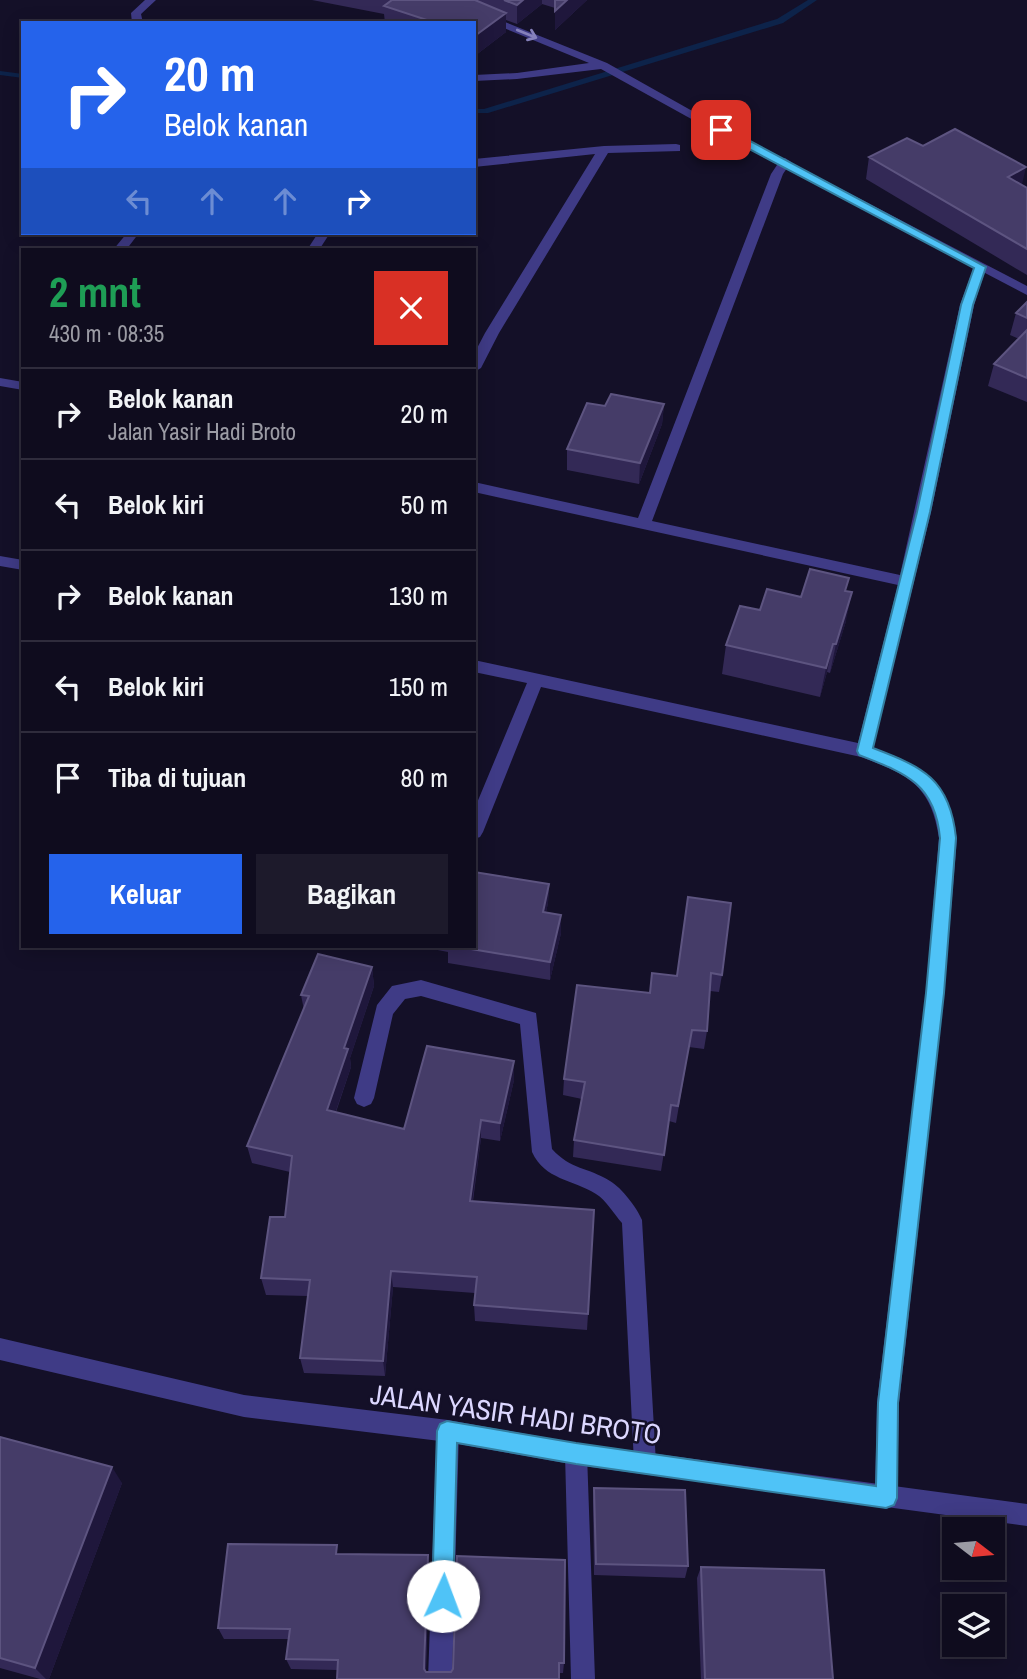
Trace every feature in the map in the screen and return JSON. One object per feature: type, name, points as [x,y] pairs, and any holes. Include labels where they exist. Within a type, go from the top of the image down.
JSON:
[{"type":"street","points":[[138,21],[136,13],[151,0]]},
{"type":"street","points":[[440,0],[606,67],[656,96],[1027,291]]},
{"type":"street","points":[[476,78],[606,67]]},
{"type":"street","points":[[476,163],[604,150],[676,148]]},
{"type":"street","points":[[476,364],[492,333],[604,150]]},
{"type":"street","points":[[643,525],[777,174],[785,162]]},
{"type":"street","points":[[864,751],[907,582],[967,305],[980,267]]},
{"type":"street","points":[[0,382],[20,382]]},
{"type":"street","points":[[476,487],[907,582]]},
{"type":"street","points":[[0,561],[21,565]]},
{"type":"street","points":[[476,666],[864,751],[906,767],[930,785],[946,819],[948,838],[935,993],[888,1403],[886,1498]]},
{"type":"street","points":[[476,827],[537,680]]},
{"type":"street","points":[[364,1098],[384,1011],[399,992],[421,988],[529,1018],[542,1152],[556,1168],[605,1188],[632,1220],[645,1463]]},
{"type":"street","name":"JALAN YASIR HADI BROTO","points":[[0,1349],[244,1406],[447,1431],[576,1454],[1027,1515]]},
{"type":"street","points":[[440,1679],[447,1431]]},
{"type":"street","points":[[576,1454],[583,1679]]},
{"type":"building","points":[[392,0],[475,0],[506,13],[476,35],[476,21],[430,21],[384,6]]},
{"type":"building","points":[[504,0],[523,0],[517,5]]},
{"type":"building","points":[[555,0],[567,0],[555,11]]},
{"type":"building","points":[[955,129],[1026,167],[1008,177],[1027,188],[1027,249],[869,157],[907,138],[923,146]]},
{"type":"building","points":[[1027,302],[1027,318],[1016,313]]},
{"type":"building","points":[[1027,330],[1027,378],[994,364]]},
{"type":"building","points":[[611,394],[664,404],[640,463],[567,449],[587,403],[605,406]]},
{"type":"building","points":[[810,569],[849,578],[845,591],[852,592],[826,668],[726,645],[740,606],[760,610],[767,589],[801,597]]},
{"type":"building","points":[[476,872],[549,884],[543,912],[561,915],[550,962],[465,948],[476,948]]},
{"type":"building","points":[[688,897],[731,903],[722,975],[711,973],[707,1031],[692,1030],[678,1106],[671,1105],[664,1155],[574,1140],[585,1082],[564,1079],[577,985],[650,993],[652,973],[677,976]]},
{"type":"building","points":[[318,954],[372,967],[344,1048],[348,1049],[327,1110],[404,1129],[427,1046],[514,1061],[500,1123],[481,1120],[470,1201],[594,1210],[588,1314],[474,1305],[477,1277],[391,1271],[383,1361],[300,1358],[310,1280],[261,1278],[270,1217],[285,1217],[292,1156],[247,1146],[309,996],[301,995]]},
{"type":"building","points":[[0,1437],[112,1467],[35,1668],[0,1658]]},
{"type":"building","points":[[594,1488],[685,1490],[688,1566],[596,1564]]},
{"type":"building","points":[[228,1544],[337,1545],[336,1554],[428,1555],[426,1672],[451,1672],[453,1669],[457,1556],[565,1560],[564,1663],[559,1663],[559,1679],[337,1679],[338,1660],[286,1659],[290,1629],[218,1628]]},
{"type":"building","points":[[701,1567],[824,1570],[833,1679],[705,1679]]},
{"type":"waterway","points":[[476,111],[485,111],[780,21],[813,0]]},
{"type":"waterway","points":[[0,73],[21,76]]},
{"type":"route","points":[[443,1596],[447,1431],[576,1454],[886,1498],[888,1403],[935,993],[948,838],[946,819],[930,785],[906,767],[864,751],[924,512],[967,305],[980,267],[721,130]]}]
